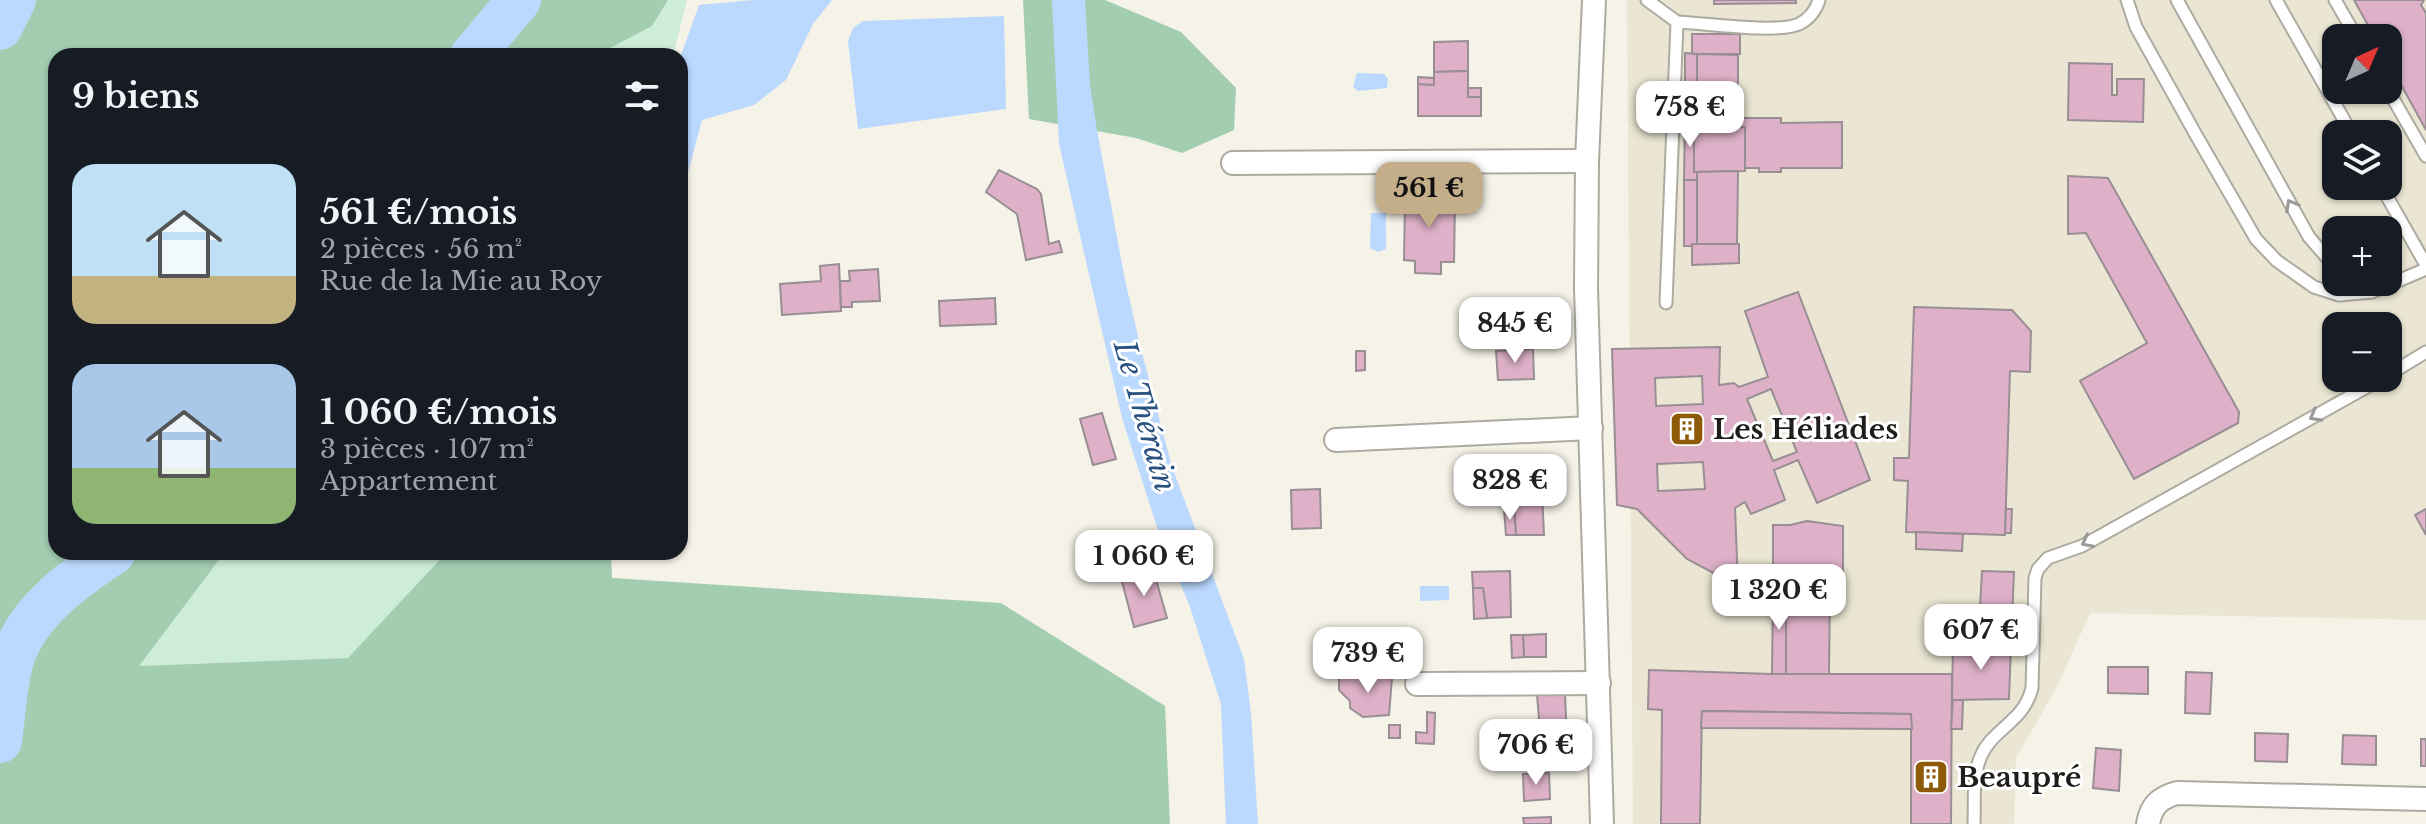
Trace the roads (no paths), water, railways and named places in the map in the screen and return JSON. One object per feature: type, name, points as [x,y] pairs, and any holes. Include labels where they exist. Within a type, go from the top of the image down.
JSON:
[{"type":"street","points":[[1594,0],[1587,161],[1586,288],[1602,824]]},
{"type":"street","points":[[1233,163],[1587,161]]},
{"type":"street","points":[[1336,440],[1591,428]]},
{"type":"street","points":[[1417,684],[1599,683]]},
{"type":"street","points":[[2148,824],[2155,805],[2177,793],[2426,799]]},
{"type":"lane","points":[[1647,0],[1677,22],[1782,28],[1807,19],[1819,0]]},
{"type":"lane","points":[[2127,0],[2136,27],[2266,252],[2288,270],[2322,290]]},
{"type":"lane","points":[[2177,0],[2309,237],[2322,252]]},
{"type":"lane","points":[[2276,0],[2344,120]]},
{"type":"lane","points":[[2335,0],[2349,24]]},
{"type":"lane","points":[[1666,303],[1677,22]]},
{"type":"lane","points":[[2396,104],[2426,156]]},
{"type":"lane","points":[[2389,200],[2426,267],[2402,278]]},
{"type":"lane","points":[[2402,367],[2426,352]]},
{"type":"lane","points":[[1974,824],[1975,781],[1981,755],[2017,717],[2030,698],[2035,578],[2042,564],[2116,527],[2358,392]]},
{"type":"water","points":[[753,0],[832,0],[813,24],[786,80],[754,105],[702,120],[688,173],[688,48],[684,48],[699,5]]},
{"type":"water","name":"Le Thérain","points":[[1052,0],[1085,0],[1090,85],[1097,130],[1141,349],[1172,467],[1244,659],[1251,713],[1258,824],[1226,824],[1221,704],[1190,607],[1157,527],[1122,418],[1059,144]]},
{"type":"water","points":[[1004,16],[1006,109],[858,129],[848,41],[853,28],[863,21]]},
{"type":"water","points":[[1357,73],[1384,74],[1388,79],[1387,88],[1358,91],[1353,87]]},
{"type":"water","points":[[1371,213],[1386,213],[1386,249],[1378,252],[1370,248]]},
{"type":"water","points":[[1420,586],[1449,586],[1449,600],[1420,601]]},
{"type":"waterway","points":[[0,28],[14,0]]},
{"type":"waterway","points":[[479,48],[519,0]]},
{"type":"waterway","points":[[0,741],[9,674],[22,637],[43,608],[102,560]]},
{"type":"place","name":"Les Héliades","points":[[1687,429]]},
{"type":"place","name":"Beaupré","points":[[1931,777]]}]
